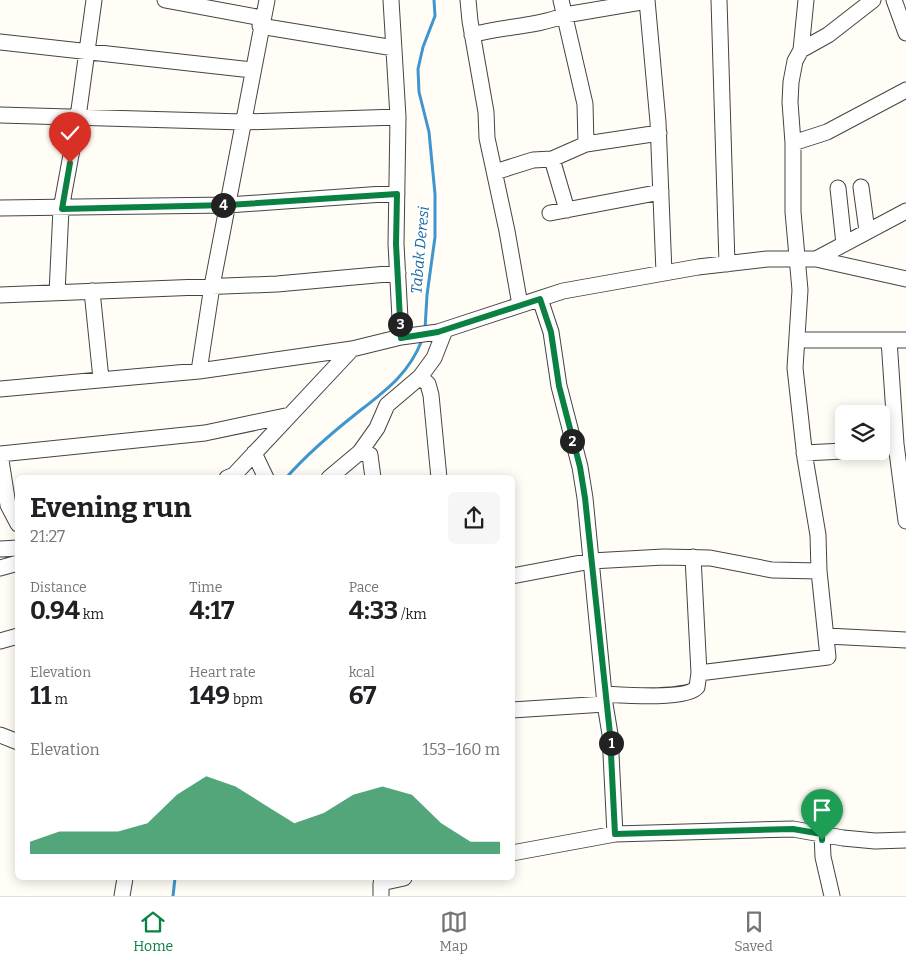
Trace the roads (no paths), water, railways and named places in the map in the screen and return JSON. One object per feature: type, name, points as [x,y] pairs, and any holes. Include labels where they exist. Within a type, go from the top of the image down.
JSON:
[{"type":"street","points":[[57,293],[62,209],[78,117],[94,0]]},
{"type":"street","points":[[165,0],[261,22],[394,48]]},
{"type":"street","points":[[199,371],[212,286],[261,22],[267,0]]},
{"type":"street","points":[[391,0],[398,117],[398,273],[405,337]]},
{"type":"street","points":[[468,0],[472,35],[486,112],[487,138],[520,305]]},
{"type":"street","points":[[561,0],[585,104],[586,144]]},
{"type":"street","points":[[472,35],[494,29],[552,20],[647,0],[659,133],[664,273]]},
{"type":"street","points":[[719,0],[727,264]]},
{"type":"street","points":[[699,673],[828,658],[819,571],[818,535],[804,452],[795,368],[798,340],[798,259],[793,212],[793,143],[790,82],[795,61],[801,50],[806,0]]},
{"type":"street","points":[[801,50],[828,35],[873,0]]},
{"type":"street","points":[[894,0],[906,33]]},
{"type":"street","points":[[0,42],[252,70]]},
{"type":"street","points":[[793,143],[827,132],[906,90]]},
{"type":"street","points":[[0,115],[243,122],[398,117]]},
{"type":"street","points":[[495,172],[533,160],[552,159],[586,144],[659,133]]},
{"type":"street","points":[[552,159],[567,210]]},
{"type":"street","points":[[861,187],[867,231]]},
{"type":"street","points":[[838,188],[844,244]]},
{"type":"street","points":[[550,213],[661,192]]},
{"type":"street","points":[[0,208],[62,209],[228,205],[397,194]]},
{"type":"street","points":[[816,260],[867,231],[906,212]]},
{"type":"street","points":[[0,389],[199,371],[352,350],[405,337],[442,331],[562,292],[664,273],[767,259],[816,260],[906,279]]},
{"type":"street","points":[[0,295],[277,284],[398,273]]},
{"type":"street","points":[[92,291],[101,380]]},
{"type":"street","points":[[540,299],[551,332],[559,386],[580,467],[610,734],[615,834]]},
{"type":"street","points":[[333,475],[360,452],[377,428],[387,405],[420,377],[434,358],[442,331]]},
{"type":"street","points":[[798,340],[906,340]]},
{"type":"street","points":[[889,340],[889,405]]},
{"type":"street","points":[[232,475],[352,350]]},
{"type":"street","points":[[420,377],[428,384],[431,395],[440,475]]},
{"type":"street","points":[[15,518],[8,505],[0,454],[205,433],[290,415]]},
{"type":"street","points":[[890,449],[906,521]]},
{"type":"street","points":[[804,452],[835,451]]},
{"type":"street","points":[[360,452],[370,455],[373,475]]},
{"type":"street","points":[[254,453],[265,475]]},
{"type":"street","points":[[0,549],[15,548]]},
{"type":"street","points":[[515,710],[605,699],[688,693],[698,687],[699,673],[693,557]]},
{"type":"street","points":[[515,575],[591,561],[693,557],[729,561],[772,570],[819,571]]},
{"type":"street","points":[[0,568],[15,564]]},
{"type":"street","points":[[826,636],[906,640]]},
{"type":"street","points":[[0,641],[15,637]]},
{"type":"street","points":[[0,735],[15,741]]},
{"type":"street","points":[[515,852],[615,834],[793,829],[875,841],[906,840]]},
{"type":"street","points":[[822,834],[823,857],[832,896]]},
{"type":"street","points":[[122,896],[125,880]]},
{"type":"street","points":[[381,896],[381,883],[395,880]]},
{"type":"waterway","name":"Tabak Deresi","points":[[425,329],[427,295],[435,237],[435,194],[429,132],[419,92],[418,69],[423,47],[435,16],[434,0]]},
{"type":"waterway","name":"Tabak Deresi","points":[[289,475],[320,444],[395,381],[410,363],[422,340]]},
{"type":"waterway","name":"Tabak Deresi","points":[[173,896],[175,880]]}]
